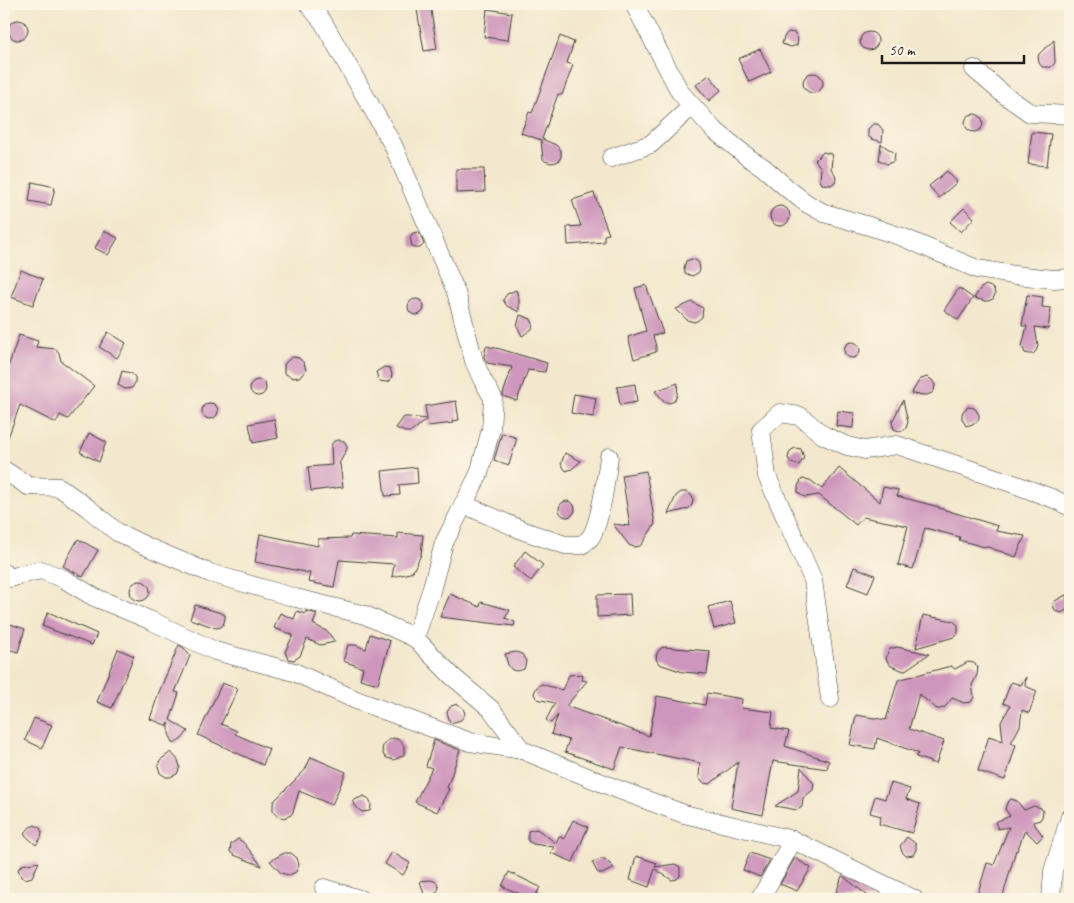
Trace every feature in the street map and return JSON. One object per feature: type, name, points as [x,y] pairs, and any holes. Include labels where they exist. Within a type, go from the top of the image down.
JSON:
[{"type":"street","points":[[308,4],[323,22],[393,145],[456,292],[474,361],[493,398],[491,429],[479,474],[444,543],[431,591],[415,638]]},
{"type":"street","points":[[634,4],[680,92],[712,129],[763,167],[800,198],[824,213],[902,237],[977,269],[1054,279],[1070,278]]},
{"type":"street","points":[[974,69],[1002,93],[1030,113],[1070,115]]},
{"type":"street","points":[[611,158],[651,144],[692,106]]},
{"type":"street","points":[[830,699],[812,580],[767,476],[761,430],[780,414],[800,416],[823,435],[847,446],[864,450],[897,445],[1014,484],[1070,506]]},
{"type":"street","points":[[463,504],[524,531],[565,545],[582,545],[590,538],[596,525],[602,503],[609,457]]},
{"type":"street","points":[[4,470],[28,486],[59,487],[118,532],[150,548],[210,573],[296,598],[365,615],[415,638],[452,676],[491,710],[522,750]]},
{"type":"street","points":[[6,579],[41,570],[64,578],[94,597],[215,650],[294,672],[356,700],[470,742],[522,750],[684,814],[793,840],[914,899]]},
{"type":"street","points":[[1051,899],[1053,871],[1070,817]]},
{"type":"street","points":[[760,899],[793,840]]},
{"type":"street","points":[[324,888],[360,899]]},
{"type":"building","points":[[416,4],[430,4],[437,49],[424,51]]},
{"type":"building","points":[[487,9],[512,13],[508,40],[484,37]]},
{"type":"building","points":[[18,20],[25,23],[28,30],[25,37],[18,40],[11,37],[8,30],[11,23]]},
{"type":"building","points":[[788,32],[795,33],[798,39],[797,45],[791,47],[782,44]]},
{"type":"building","points":[[869,32],[875,35],[878,41],[875,47],[869,50],[863,47],[860,41],[863,35]]},
{"type":"building","points":[[560,36],[574,42],[567,63],[573,65],[562,95],[558,94],[542,139],[556,145],[561,150],[559,160],[551,163],[543,159],[541,140],[521,133],[529,112],[532,113]]},
{"type":"building","points":[[1054,40],[1055,63],[1051,67],[1042,67],[1039,63],[1039,54]]},
{"type":"building","points":[[760,49],[771,72],[749,82],[738,59]]},
{"type":"building","points":[[813,73],[820,76],[823,83],[820,90],[813,93],[806,90],[803,83],[806,76]]},
{"type":"building","points":[[709,75],[721,90],[709,101],[696,85]]},
{"type":"building","points":[[974,114],[980,117],[983,123],[980,129],[974,132],[968,129],[965,123],[968,117]]},
{"type":"building","points":[[873,124],[878,124],[883,130],[882,142],[868,136],[868,129]]},
{"type":"building","points":[[1032,132],[1051,134],[1047,166],[1028,164]]},
{"type":"building","points":[[881,144],[895,153],[894,161],[887,164],[879,160]]},
{"type":"building","points":[[823,152],[831,154],[832,158],[831,169],[836,179],[831,185],[822,184],[820,180],[821,168],[815,160]]},
{"type":"building","points":[[456,169],[484,169],[485,192],[456,193]]},
{"type":"building","points":[[947,171],[957,182],[939,198],[929,186]]},
{"type":"building","points":[[32,182],[55,187],[51,205],[29,201]]},
{"type":"building","points":[[594,193],[609,234],[604,235],[604,242],[568,245],[567,227],[581,226],[572,200]]},
{"type":"building","points":[[780,206],[787,209],[790,216],[787,223],[780,226],[773,223],[770,216],[773,209]]},
{"type":"building","points":[[964,208],[974,218],[961,232],[950,222]]},
{"type":"building","points":[[104,231],[118,238],[108,255],[95,248]]},
{"type":"building","points":[[419,232],[424,244],[420,248],[415,248],[412,246],[410,237],[413,233]]},
{"type":"building","points":[[692,259],[699,263],[700,270],[692,276],[685,273],[684,268],[686,261]]},
{"type":"building","points":[[21,270],[43,279],[33,305],[11,297]]},
{"type":"building","points":[[646,285],[663,333],[653,336],[656,352],[634,359],[628,337],[646,331],[635,288]]},
{"type":"building","points":[[986,285],[994,290],[993,299],[985,301],[974,298],[981,288]]},
{"type":"building","points":[[959,288],[973,298],[958,320],[944,310]]},
{"type":"building","points":[[516,290],[519,299],[519,312],[507,306],[503,300],[507,294]]},
{"type":"building","points":[[1027,295],[1043,297],[1042,307],[1051,308],[1048,329],[1035,327],[1038,346],[1033,354],[1025,353],[1022,346],[1027,326],[1022,326]]},
{"type":"building","points":[[413,299],[419,299],[424,304],[422,313],[413,315],[408,310],[408,304]]},
{"type":"building","points":[[692,302],[703,308],[702,317],[694,322],[687,320],[676,309]]},
{"type":"building","points":[[520,315],[531,319],[533,324],[532,329],[522,336],[517,326]]},
{"type":"building","points":[[108,332],[126,343],[117,358],[99,347]]},
{"type":"building","points":[[19,335],[38,341],[36,347],[56,349],[61,361],[94,386],[68,419],[60,415],[56,423],[20,405],[6,443],[4,443],[4,379]]},
{"type":"building","points":[[849,342],[855,342],[860,347],[858,356],[849,358],[844,353],[844,347]]},
{"type":"building","points":[[486,346],[547,363],[545,372],[528,370],[517,401],[503,396],[512,367],[487,363],[484,357]]},
{"type":"building","points":[[292,357],[299,358],[304,363],[306,370],[299,377],[293,378],[284,373],[284,365]]},
{"type":"building","points":[[384,367],[390,368],[392,375],[390,381],[379,381],[376,372]]},
{"type":"building","points":[[122,371],[131,373],[135,377],[135,383],[132,388],[125,389],[118,385]]},
{"type":"building","points":[[927,377],[935,385],[934,391],[927,395],[911,394],[919,381]]},
{"type":"building","points":[[258,380],[266,388],[258,396],[250,388]]},
{"type":"building","points":[[678,383],[677,396],[672,402],[664,401],[655,391]]},
{"type":"building","points":[[635,384],[637,402],[620,405],[617,387]]},
{"type":"building","points":[[574,394],[596,398],[593,417],[571,413]]},
{"type":"building","points":[[903,400],[908,422],[904,430],[899,431],[894,429],[892,422]]},
{"type":"building","points":[[456,401],[459,420],[452,421],[453,423],[428,426],[425,406]]},
{"type":"building","points":[[207,403],[213,403],[218,408],[216,417],[207,419],[202,414],[202,408]]},
{"type":"building","points":[[968,407],[976,410],[979,418],[976,423],[966,426],[962,419],[962,414]]},
{"type":"building","points":[[838,411],[854,413],[853,428],[836,426]]},
{"type":"building","points":[[404,417],[427,419],[411,432],[405,432],[396,428]]},
{"type":"building","points":[[274,419],[278,438],[253,443],[249,424]]},
{"type":"building","points":[[89,433],[106,442],[99,462],[80,452]]},
{"type":"building","points":[[502,433],[517,438],[509,465],[494,460]]},
{"type":"building","points":[[334,441],[344,441],[347,446],[339,464],[343,487],[311,491],[308,467],[332,465],[331,445]]},
{"type":"building","points":[[795,448],[801,449],[804,458],[799,465],[791,463],[788,458],[790,451]]},
{"type":"building","points":[[565,453],[581,461],[572,469],[566,471],[561,464]]},
{"type":"building","points":[[417,467],[418,483],[399,485],[400,495],[385,496],[382,471]]},
{"type":"building","points":[[839,468],[880,502],[883,487],[898,490],[897,496],[998,526],[996,531],[1025,536],[1016,557],[985,546],[959,540],[960,537],[925,528],[913,569],[898,565],[908,526],[863,517],[856,525],[819,495],[805,497],[798,492],[798,486],[802,479],[810,480],[822,489]]},
{"type":"building","points":[[646,471],[655,524],[642,544],[634,547],[629,545],[613,524],[630,526],[622,475]]},
{"type":"building","points":[[681,492],[687,492],[692,496],[692,505],[688,509],[668,514],[676,496]]},
{"type":"building","points":[[567,501],[573,503],[575,509],[573,515],[567,517],[561,515],[559,509],[561,503]]},
{"type":"building","points":[[398,533],[423,535],[421,555],[413,571],[392,577],[394,564],[339,560],[334,587],[308,582],[310,573],[255,562],[260,534],[318,546],[318,539],[350,538],[351,535],[398,538]]},
{"type":"building","points":[[78,539],[98,550],[83,577],[63,566]]},
{"type":"building","points":[[525,551],[543,565],[531,581],[513,567]]},
{"type":"building","points":[[854,567],[875,575],[868,593],[847,585]]},
{"type":"building","points":[[140,581],[147,584],[150,591],[147,598],[140,601],[133,598],[130,591],[133,584]]},
{"type":"building","points":[[450,594],[480,607],[481,602],[510,610],[505,618],[515,622],[514,626],[440,617]]},
{"type":"building","points":[[630,594],[631,615],[597,617],[597,595]]},
{"type":"building","points":[[1066,595],[1069,608],[1062,613],[1055,611],[1053,604],[1055,601]]},
{"type":"building","points":[[730,601],[736,623],[714,629],[708,607]]},
{"type":"building","points":[[195,605],[225,615],[223,625],[216,628],[190,619]]},
{"type":"building","points":[[297,611],[305,614],[306,611],[317,614],[313,624],[328,632],[335,642],[320,645],[307,639],[300,656],[294,660],[288,659],[285,652],[293,635],[274,628],[280,613],[294,619]]},
{"type":"building","points":[[48,612],[97,634],[92,645],[42,626]]},
{"type":"building","points":[[923,615],[953,621],[958,625],[958,633],[954,637],[916,648]]},
{"type":"building","points":[[10,624],[25,629],[18,652],[4,648]]},
{"type":"building","points":[[370,634],[390,641],[378,684],[360,679],[363,668],[343,661],[348,645],[355,645],[366,649]]},
{"type":"building","points":[[179,645],[190,656],[175,692],[179,693],[170,720],[188,731],[182,739],[174,744],[169,734],[169,723],[168,726],[150,719]]},
{"type":"building","points":[[664,647],[710,651],[707,674],[683,672],[659,664],[656,659],[657,653]]},
{"type":"building","points":[[897,647],[929,654],[904,671],[891,666],[886,658],[890,649]]},
{"type":"building","points":[[118,649],[134,656],[112,708],[97,702]]},
{"type":"building","points":[[516,652],[522,654],[526,662],[524,669],[518,671],[512,670],[508,665],[505,654]]},
{"type":"building","points":[[968,662],[974,663],[978,667],[977,675],[972,685],[974,697],[971,702],[964,703],[952,698],[945,707],[937,709],[919,694],[909,729],[944,741],[936,764],[916,757],[918,753],[877,738],[875,749],[850,745],[856,715],[886,720],[898,680],[951,666],[955,669]]},
{"type":"building","points":[[583,674],[582,680],[587,681],[566,706],[649,736],[657,696],[705,705],[707,693],[742,699],[741,708],[773,712],[771,728],[789,731],[785,746],[829,761],[827,769],[773,761],[763,815],[731,808],[738,762],[710,784],[703,783],[699,778],[700,763],[622,747],[614,769],[565,752],[569,740],[551,734],[558,715],[551,723],[546,720],[555,703],[537,699],[534,694],[536,688],[541,684],[562,690],[569,675]]},
{"type":"building","points":[[1026,677],[1025,686],[1037,691],[1029,713],[1022,710],[1020,726],[1011,743],[1016,745],[1005,780],[978,771],[989,736],[1003,741],[1001,722],[1010,706],[1003,703],[1011,682],[1021,685]]},
{"type":"building","points":[[222,683],[238,689],[221,724],[237,731],[235,734],[269,749],[263,765],[198,735]]},
{"type":"building","points":[[457,704],[463,708],[465,714],[461,720],[450,723],[447,712],[451,706]]},
{"type":"building","points":[[34,718],[52,725],[42,748],[25,740]]},
{"type":"building","points":[[393,738],[400,740],[404,747],[404,755],[394,760],[384,756],[382,749],[384,743]]},
{"type":"building","points":[[434,740],[460,750],[447,788],[449,789],[437,812],[415,802],[432,768],[426,766]]},
{"type":"building","points":[[171,752],[178,760],[180,767],[177,774],[166,777],[160,773],[158,766],[160,760]]},
{"type":"building","points":[[311,757],[346,772],[332,805],[299,791],[291,815],[284,818],[277,816],[273,810],[274,801],[305,770]]},
{"type":"building","points":[[801,767],[814,784],[813,790],[803,798],[802,807],[797,810],[775,806],[798,791]]},
{"type":"building","points":[[891,783],[910,789],[906,799],[920,804],[912,833],[879,824],[881,816],[870,813],[875,796],[885,799]]},
{"type":"building","points":[[364,796],[371,803],[370,811],[362,812],[352,801]]},
{"type":"building","points":[[1011,799],[1017,801],[1024,810],[1034,806],[1041,808],[1043,811],[1042,817],[1040,820],[1033,822],[1043,836],[1037,842],[1025,830],[1016,850],[1002,899],[976,899],[987,863],[994,865],[1009,827],[998,829],[995,822],[1010,816],[1005,809]]},
{"type":"building","points":[[573,820],[588,827],[573,862],[551,853],[554,847],[533,844],[528,841],[528,831],[537,829],[556,843],[559,836],[564,839]]},
{"type":"building","points":[[35,825],[40,828],[42,833],[36,845],[24,834],[30,827]]},
{"type":"building","points":[[907,837],[916,844],[916,850],[913,855],[906,856],[900,846]]},
{"type":"building","points":[[238,839],[243,842],[262,866],[230,852],[231,844]]},
{"type":"building","points":[[392,852],[410,863],[403,875],[385,864]]},
{"type":"building","points":[[284,853],[291,853],[297,858],[299,865],[296,872],[289,875],[281,873],[270,861]]},
{"type":"building","points":[[750,853],[770,860],[760,877],[743,870]]},
{"type":"building","points":[[636,856],[657,863],[655,867],[675,864],[680,867],[680,876],[672,880],[655,869],[649,887],[630,880]]},
{"type":"building","points":[[795,858],[811,868],[797,891],[780,884]]},
{"type":"building","points":[[605,859],[614,868],[602,874],[597,872],[592,862]]},
{"type":"building","points":[[39,862],[32,877],[25,879],[21,877],[18,869],[22,865]]},
{"type":"building","points":[[509,872],[540,887],[534,899],[530,899],[502,886]]},
{"type":"building","points":[[842,876],[844,877],[872,899],[834,899]]},
{"type":"building","points":[[431,880],[436,882],[439,887],[434,896],[428,896],[424,894],[420,881]]}]
